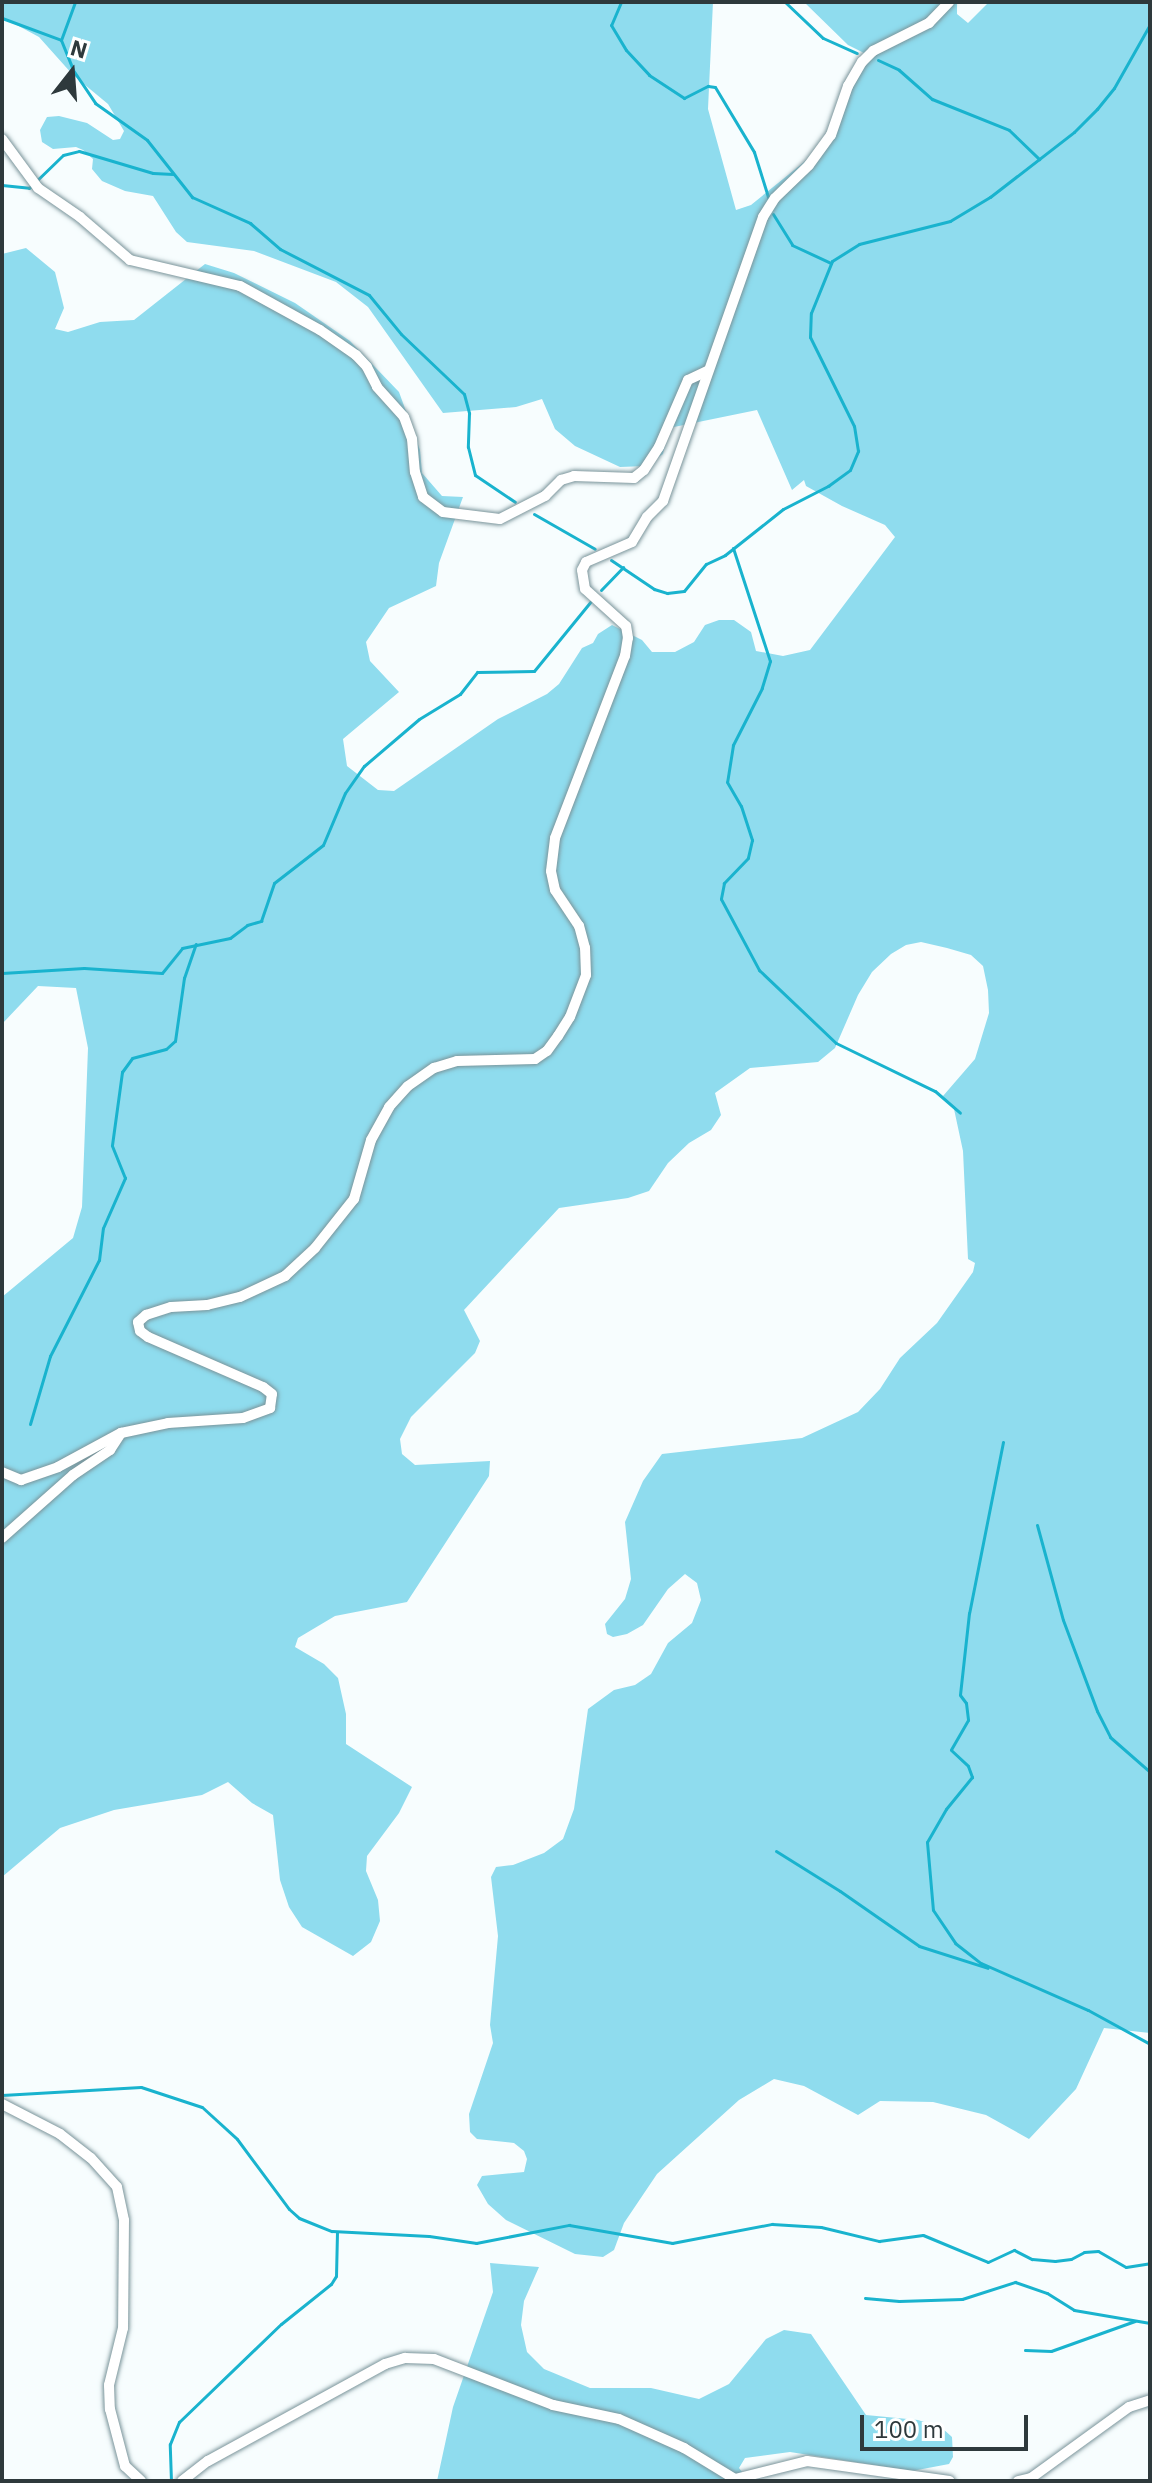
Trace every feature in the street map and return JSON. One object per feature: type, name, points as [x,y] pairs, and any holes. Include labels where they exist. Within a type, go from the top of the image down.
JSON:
[{"type":"street","points":[[2,1472],[21,1480],[121,1433],[168,1423],[243,1418],[270,1408],[272,1394],[263,1387],[148,1337],[140,1331],[138,1322],[146,1315],[171,1307],[207,1305],[240,1297],[285,1276],[315,1248],[354,1199],[371,1140],[389,1107],[408,1086],[434,1068],[457,1061],[535,1059],[547,1051],[570,1017],[586,975],[585,948],[579,926],[555,890],[551,871],[555,838],[625,656],[628,638],[626,626],[585,589],[582,570],[586,562],[621,549],[638,536],[647,517],[663,501],[763,217],[775,198],[809,165],[831,135],[848,86],[862,62],[873,51],[929,23],[949,2]]},
{"type":"street","points":[[2,139],[38,188],[90,225],[130,260],[240,286],[320,330],[356,355],[367,367],[377,387],[404,417],[412,439],[415,472],[423,497],[443,512],[500,519],[545,496],[561,480],[574,476],[634,478],[644,470],[659,447],[688,380],[707,371]]},
{"type":"street","points":[[2,1538],[73,1475],[110,1450],[121,1433]]},
{"type":"street","points":[[2,2104],[60,2134],[91,2158],[117,2187],[124,2220],[123,2328],[109,2385],[110,2409],[125,2466],[141,2481]]},
{"type":"street","points":[[182,2481],[208,2461],[385,2364],[405,2358],[434,2359],[553,2405],[619,2419],[684,2448],[735,2479],[807,2461],[950,2481]]},
{"type":"street","points":[[1018,2481],[1031,2478],[1129,2407],[1150,2400]]},
{"type":"shaded area","points":[[2,2],[713,2],[708,109],[736,210],[751,205],[814,154],[838,118],[864,53],[848,45],[804,2],[957,2],[957,14],[968,23],[989,2],[1150,2],[1150,2033],[1104,2028],[1076,2089],[1029,2139],[986,2115],[933,2102],[880,2101],[858,2115],[804,2086],[774,2079],[739,2100],[657,2174],[624,2223],[614,2250],[603,2257],[575,2254],[506,2220],[488,2204],[477,2185],[482,2176],[524,2172],[527,2159],[524,2151],[514,2143],[477,2139],[470,2132],[469,2114],[493,2043],[490,2025],[498,1936],[491,1877],[496,1867],[513,1865],[544,1853],[563,1839],[574,1809],[588,1709],[614,1690],[635,1685],[651,1674],[668,1643],[692,1623],[701,1600],[697,1583],[685,1574],[668,1589],[643,1625],[627,1634],[613,1637],[607,1634],[605,1624],[625,1599],[631,1579],[625,1522],[643,1481],[662,1454],[802,1438],[858,1412],[880,1389],[900,1358],[937,1323],[973,1272],[975,1263],[968,1259],[963,1151],[954,1109],[943,1096],[975,1059],[989,1013],[988,990],[983,966],[971,955],[947,948],[921,942],[906,945],[891,954],[872,972],[858,995],[835,1048],[818,1062],[750,1068],[715,1093],[721,1115],[711,1130],[689,1143],[668,1163],[649,1191],[628,1198],[559,1208],[464,1310],[480,1341],[475,1353],[411,1417],[400,1439],[402,1454],[415,1465],[490,1461],[489,1476],[407,1602],[335,1616],[298,1638],[295,1647],[324,1664],[338,1678],[346,1714],[346,1744],[412,1787],[399,1813],[367,1856],[366,1871],[378,1900],[380,1921],[371,1942],[353,1956],[302,1927],[289,1907],[280,1880],[273,1815],[252,1803],[228,1782],[202,1795],[114,1810],[60,1828],[2,1877],[2,1297],[73,1238],[82,1207],[88,1048],[76,988],[38,986],[2,1024],[2,254],[26,248],[55,272],[64,308],[55,329],[68,332],[100,322],[134,320],[205,264],[234,273],[295,303],[350,341],[399,392],[420,450],[422,473],[442,496],[463,497],[439,563],[436,586],[389,608],[366,642],[370,661],[399,692],[343,739],[347,766],[378,790],[394,791],[498,719],[547,694],[559,684],[582,648],[593,643],[598,634],[612,625],[642,640],[652,652],[675,652],[694,642],[705,625],[719,620],[734,620],[751,632],[756,651],[783,656],[810,650],[895,537],[885,525],[806,486],[804,480],[792,490],[757,410],[669,428],[663,454],[646,466],[620,467],[575,446],[555,429],[542,399],[516,407],[443,413],[368,307],[336,282],[254,251],[187,242],[176,232],[153,196],[125,191],[102,181],[92,169],[93,159],[83,150],[76,147],[53,149],[42,142],[40,130],[47,117],[59,116],[87,123],[113,140],[120,139],[124,131],[108,104],[73,75],[39,37],[2,17]]},
{"type":"shaded area","points":[[490,2263],[539,2267],[524,2301],[521,2325],[527,2352],[544,2369],[590,2388],[651,2388],[699,2399],[729,2384],[766,2339],[784,2330],[811,2334],[866,2415],[918,2420],[942,2428],[952,2437],[953,2457],[949,2464],[912,2471],[790,2452],[745,2458],[739,2468],[749,2481],[437,2481],[453,2407],[493,2292]]},
{"type":"waterway","points":[[61,40],[75,2]]},
{"type":"waterway","points":[[621,2],[611,25],[626,50],[649,75],[684,98],[708,86],[715,87],[754,152],[769,200]]},
{"type":"waterway","points":[[785,2],[823,38],[857,53]]},
{"type":"waterway","points":[[2,18],[61,40],[73,70],[95,103],[147,140],[192,197],[250,223],[280,249],[369,295],[401,334],[464,394],[469,413],[468,447],[475,475],[515,502]]},
{"type":"waterway","points":[[611,560],[654,589],[667,593],[684,591],[706,564],[725,555],[783,509],[828,486],[850,470],[858,451],[854,426],[810,337],[811,313],[832,261],[859,244],[950,221],[990,197],[1074,132],[1097,109],[1114,88],[1150,24]]},
{"type":"waterway","points":[[878,60],[899,70],[932,99],[1009,130],[1039,159]]},
{"type":"waterway","points":[[2,185],[29,188],[63,155],[79,151],[153,173],[173,174]]},
{"type":"waterway","points":[[773,214],[792,245],[831,263]]},
{"type":"waterway","points":[[534,514],[595,549]]},
{"type":"waterway","points":[[733,548],[770,661],[762,688],[733,745],[727,782],[741,806],[752,840],[748,858],[724,883],[721,899],[759,970],[836,1043],[935,1091],[960,1113]]},
{"type":"waterway","points":[[601,590],[623,567]]},
{"type":"waterway","points":[[2,973],[84,968],[162,973],[182,948],[230,938],[247,925],[261,921],[274,883],[323,845],[345,793],[364,766],[419,719],[460,694],[477,672],[534,671],[591,601]]},
{"type":"waterway","points":[[30,1424],[50,1356],[99,1260],[103,1228],[125,1178],[112,1145],[122,1072],[132,1058],[166,1049],[175,1041],[184,978],[196,944]]},
{"type":"waterway","points":[[1003,1442],[969,1613],[960,1695],[966,1703],[968,1720],[951,1750],[968,1766],[972,1777],[946,1809],[927,1842],[933,1910],[955,1943],[981,1963],[1088,2010],[1150,2044]]},
{"type":"waterway","points":[[1037,1525],[1063,1620],[1097,1711],[1110,1737],[1150,1772]]},
{"type":"waterway","points":[[776,1851],[919,1946],[988,1968]]},
{"type":"waterway","points":[[2,2095],[141,2087],[202,2107],[237,2139],[289,2209],[299,2218],[332,2231],[429,2236],[476,2243],[569,2225],[672,2243],[772,2224],[821,2227],[879,2241],[923,2235],[988,2262],[1014,2250],[1032,2259],[1055,2261],[1098,2251],[1126,2267],[1150,2263]]},
{"type":"waterway","points":[[171,2481],[170,2444],[179,2422],[281,2324],[331,2284],[336,2276],[337,2232]]},
{"type":"waterway","points":[[865,2298],[899,2301],[962,2299],[1015,2282],[1047,2293],[1074,2310],[1150,2323]]},
{"type":"waterway","points":[[1025,2350],[1051,2351],[1135,2321]]}]
